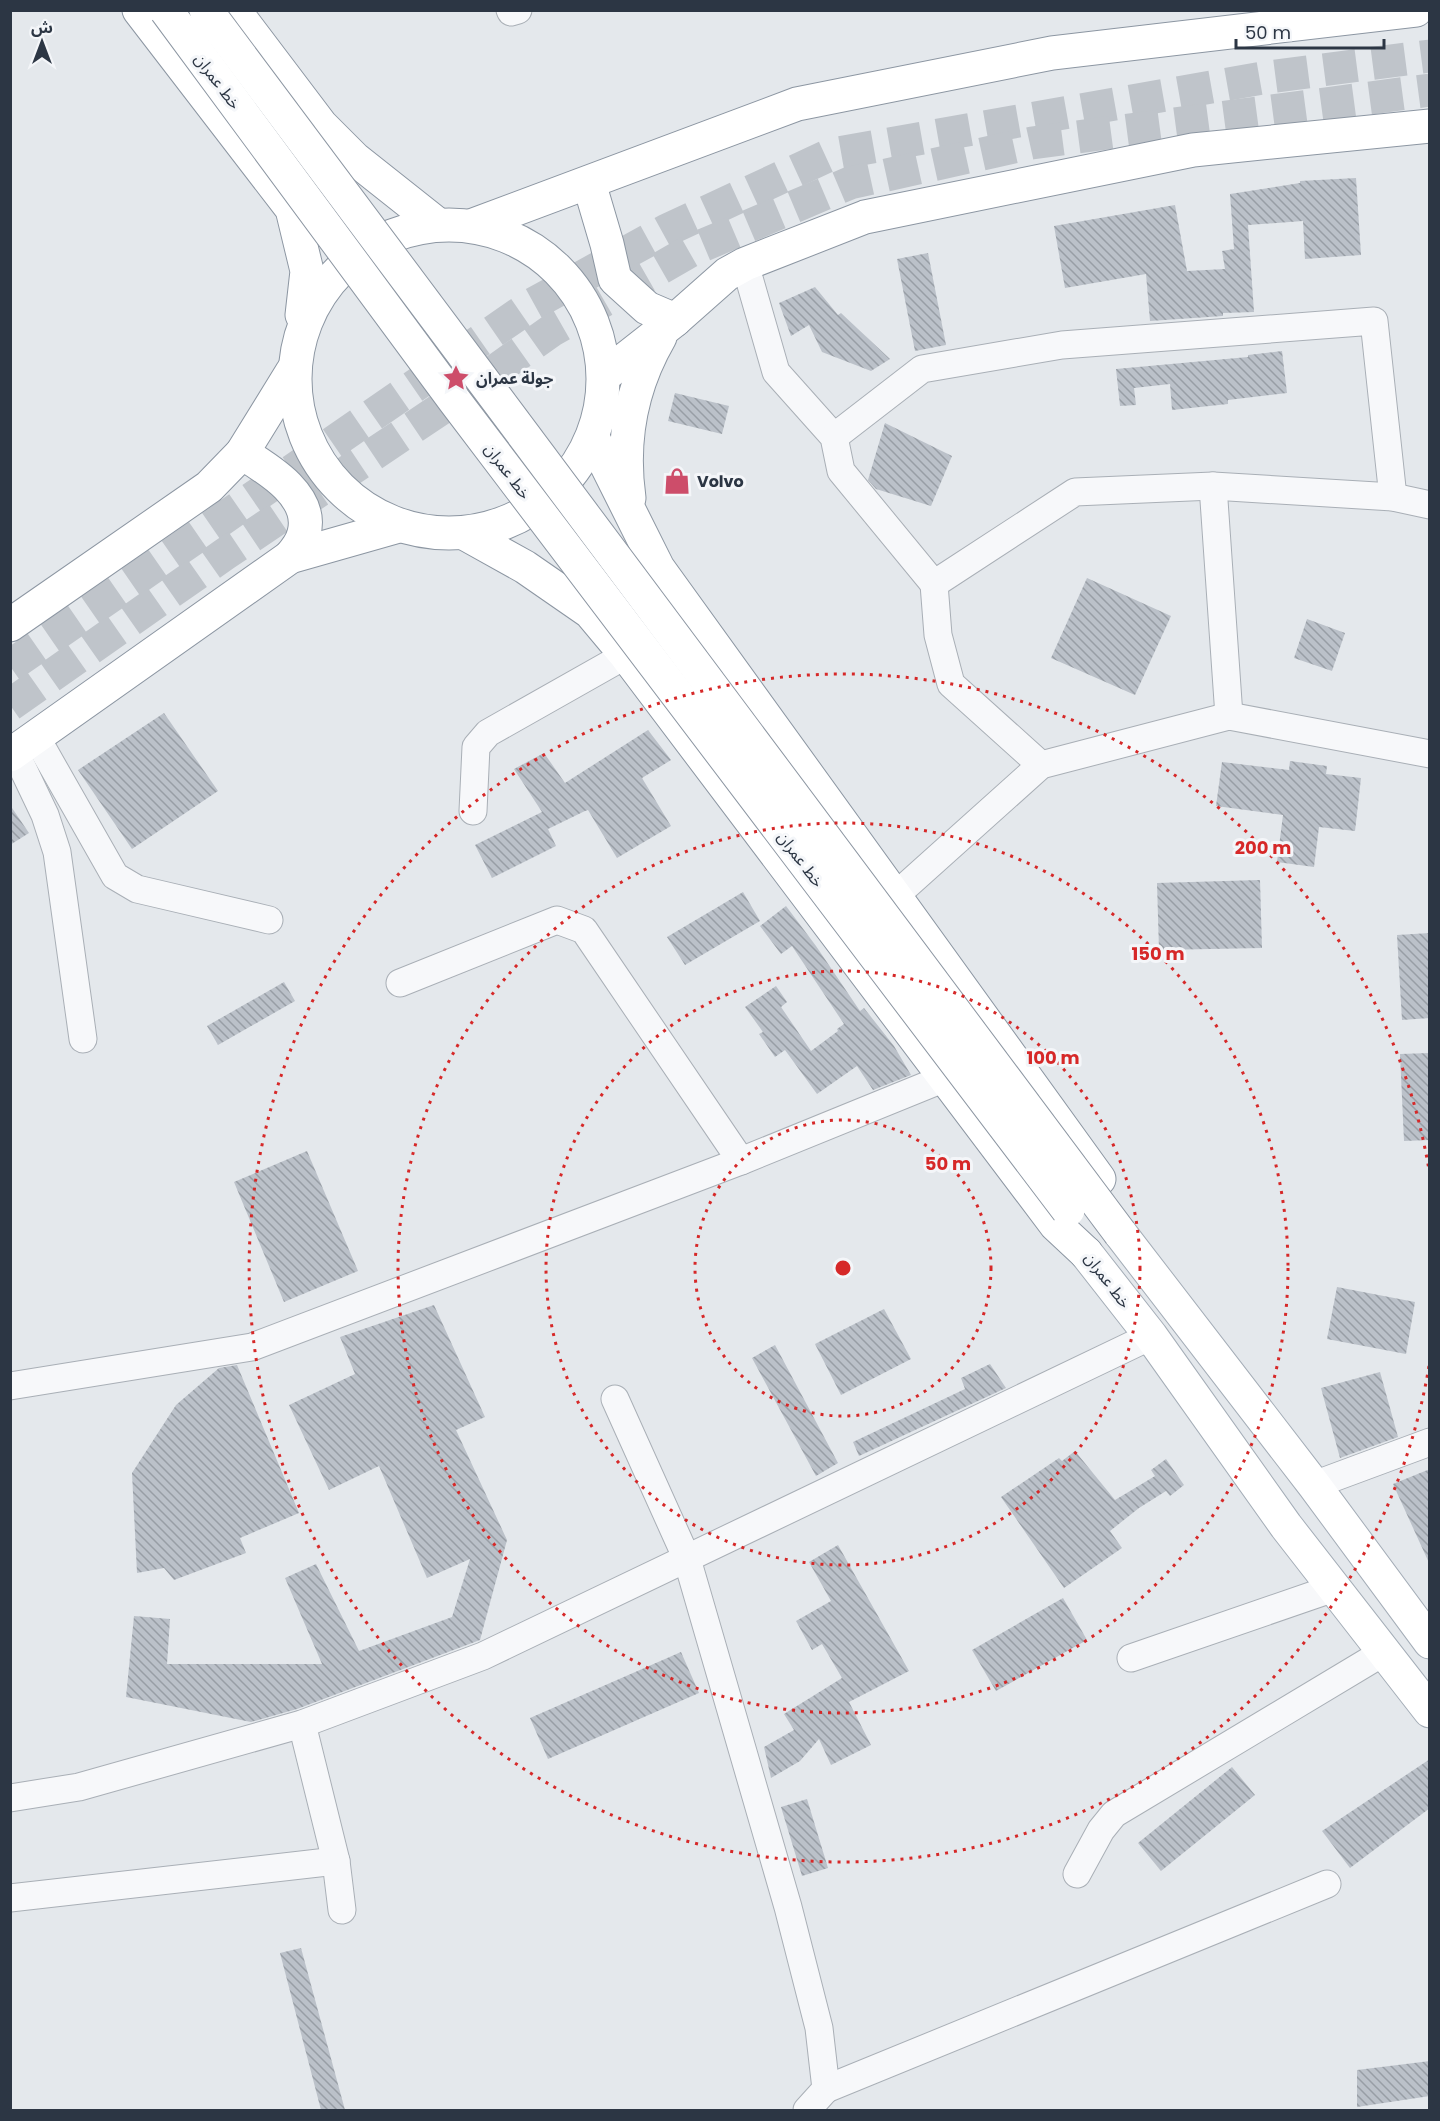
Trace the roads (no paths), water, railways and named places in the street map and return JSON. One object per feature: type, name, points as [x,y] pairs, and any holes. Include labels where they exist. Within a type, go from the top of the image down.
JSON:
[{"type":"main road","points":[[10,625],[209,487],[242,453],[292,372],[300,331],[307,271],[292,209],[139,10]]},
{"type":"main road","name":"خط عمران","points":[[166,10],[454,400],[1068,1210],[1086,1253],[1151,1336],[1286,1526],[1430,1711]]},
{"type":"main road","name":"خط عمران","points":[[206,10],[1120,1233],[1314,1485],[1430,1642]]},
{"type":"main road","points":[[234,10],[321,125],[355,159],[437,224]]},
{"type":"main road","points":[[471,226],[797,104],[1052,53],[1416,10]]},
{"type":"main road","points":[[257,165],[291,177],[310,176],[328,151],[321,125]]},
{"type":"main road","points":[[605,375],[727,274],[745,264],[865,217],[1181,152],[1430,126]]},
{"type":"main road","points":[[589,183],[615,279],[647,308],[670,323]]},
{"type":"main road","points":[[290,557],[399,526],[464,533],[518,518],[562,485],[593,438],[602,408],[605,375],[591,313],[552,262],[471,226],[437,224],[378,240],[330,278],[300,331]]},
{"type":"main road","points":[[632,515],[625,462],[633,398],[650,356],[670,323]]},
{"type":"main road","points":[[292,372],[304,438],[342,492],[399,526]]},
{"type":"main road","points":[[593,438],[658,568],[1102,1184],[1120,1233]]},
{"type":"main road","points":[[20,748],[290,557],[301,543],[306,525],[297,498],[279,478],[242,453]]},
{"type":"main road","points":[[464,533],[525,567],[590,612],[626,655],[1056,1225],[1086,1253]]},
{"type":"main road","points":[[590,612],[587,582],[599,555],[629,551],[658,568]]},
{"type":"street","points":[[510,10],[511,12],[518,10]]},
{"type":"street","points":[[745,264],[776,372],[834,436],[841,471],[934,584],[938,635],[951,684],[1041,765]]},
{"type":"street","points":[[834,436],[922,369],[1062,345],[1374,321],[1393,497]]},
{"type":"street","points":[[934,584],[1075,492],[1213,486],[1393,497],[1430,505]]},
{"type":"street","points":[[1213,486],[1229,717]]},
{"type":"street","points":[[472,811],[476,747],[488,733],[626,655]]},
{"type":"street","points":[[895,896],[1041,765],[1229,717],[1430,754]]},
{"type":"street","points":[[20,748],[115,876],[137,889],[269,920]]},
{"type":"street","points":[[20,748],[57,852],[83,1039]]},
{"type":"street","points":[[400,983],[557,920],[584,930],[741,1161]]},
{"type":"street","points":[[10,1386],[252,1347],[741,1161],[945,1078]]},
{"type":"street","points":[[10,1798],[79,1787],[302,1724],[483,1656],[1151,1336]]},
{"type":"street","points":[[615,1399],[687,1559],[788,1907],[819,2028],[826,2089]]},
{"type":"street","points":[[1314,1485],[1430,1442]]},
{"type":"street","points":[[1131,1658],[1334,1588]]},
{"type":"street","points":[[1077,1874],[1101,1830],[1114,1814],[1384,1652]]},
{"type":"street","points":[[302,1724],[336,1861],[342,1910]]},
{"type":"street","points":[[10,1898],[336,1861]]},
{"type":"street","points":[[807,2110],[826,2089],[1327,1884]]},
{"type":"tunnel","points":[[10,666],[533,304],[667,230],[832,154],[1268,77],[1430,56]]},
{"type":"tunnel","points":[[10,705],[225,554],[451,402],[551,331],[692,250],[850,183],[1032,143],[1430,90]]},
{"type":"place","name":"جولة عمران","points":[[456,378]]},
{"type":"place","name":"Volvo","points":[[677,481]]}]
